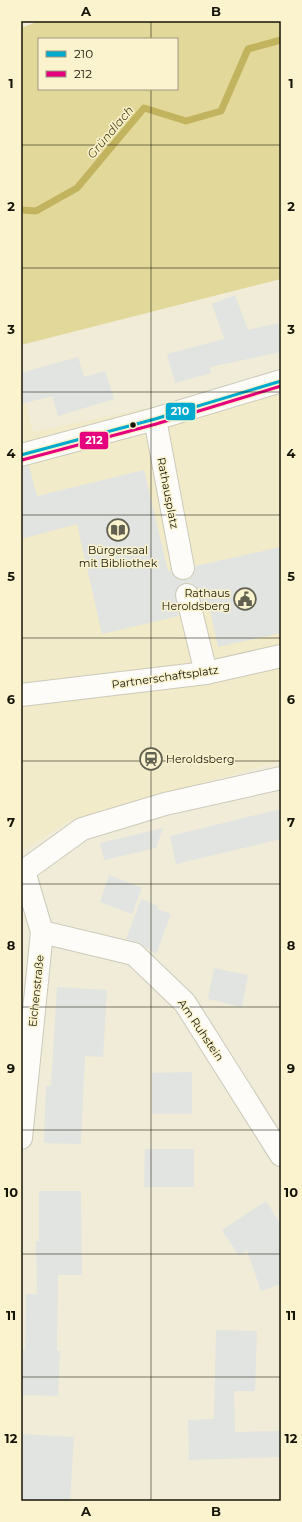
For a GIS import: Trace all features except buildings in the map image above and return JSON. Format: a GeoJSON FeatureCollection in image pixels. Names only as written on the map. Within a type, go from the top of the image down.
{"type":"FeatureCollection","features":[{"type":"Feature","properties":{"kind":"street"},"geometry":{"type":"LineString","coordinates":[[21,455],[280,384]]}},
{"type":"Feature","properties":{"kind":"street","name":"Rathausplatz"},"geometry":{"type":"LineString","coordinates":[[155,419],[183,568]]}},
{"type":"Feature","properties":{"kind":"street"},"geometry":{"type":"LineString","coordinates":[[187,595],[206,673]]}},
{"type":"Feature","properties":{"kind":"street","name":"Partnerschaftsplatz"},"geometry":{"type":"LineString","coordinates":[[21,695],[206,673],[281,656]]}},
{"type":"Feature","properties":{"kind":"street"},"geometry":{"type":"LineString","coordinates":[[22,871],[82,830],[165,804],[281,778]]}},
{"type":"Feature","properties":{"kind":"street","name":"Eichenstraße"},"geometry":{"type":"LineString","coordinates":[[21,1138],[42,932],[22,871]]}},
{"type":"Feature","properties":{"kind":"street","name":"Am Ruhstein"},"geometry":{"type":"LineString","coordinates":[[42,932],[134,954],[185,1003],[281,1155]]}},
{"type":"Feature","properties":{"kind":"shaded area"},"geometry":{"type":"Polygon","coordinates":[[[39,21],[281,21],[281,279],[21,345],[21,28],[39,21]]]}},
{"type":"Feature","properties":{"kind":"shaded area"},"geometry":{"type":"Polygon","coordinates":[[[281,380],[281,761],[71,820],[21,852],[21,387],[33,432],[281,380]]]}},
{"type":"Feature","properties":{"kind":"waterway","name":"Gründlach"},"geometry":{"type":"LineString","coordinates":[[21,210],[36,211],[77,188],[144,108],[186,121],[221,111],[248,49],[281,40]]}},
{"type":"Feature","properties":{"kind":"transit line","name":"210"},"geometry":{"type":"LineString","coordinates":[[21,455],[155,419],[281,381]]}},
{"type":"Feature","properties":{"kind":"transit line","name":"212"},"geometry":{"type":"LineString","coordinates":[[22,460],[156,424],[281,386]]}},
{"type":"Feature","properties":{"kind":"place","name":"Bürgersaal mit Bibliothek"},"geometry":{"type":"Point","coordinates":[118,530]}},
{"type":"Feature","properties":{"kind":"place","name":"Rathaus Heroldsberg"},"geometry":{"type":"Point","coordinates":[245,599]}},
{"type":"Feature","properties":{"kind":"place","name":"Heroldsberg"},"geometry":{"type":"Point","coordinates":[151,759]}}]}
